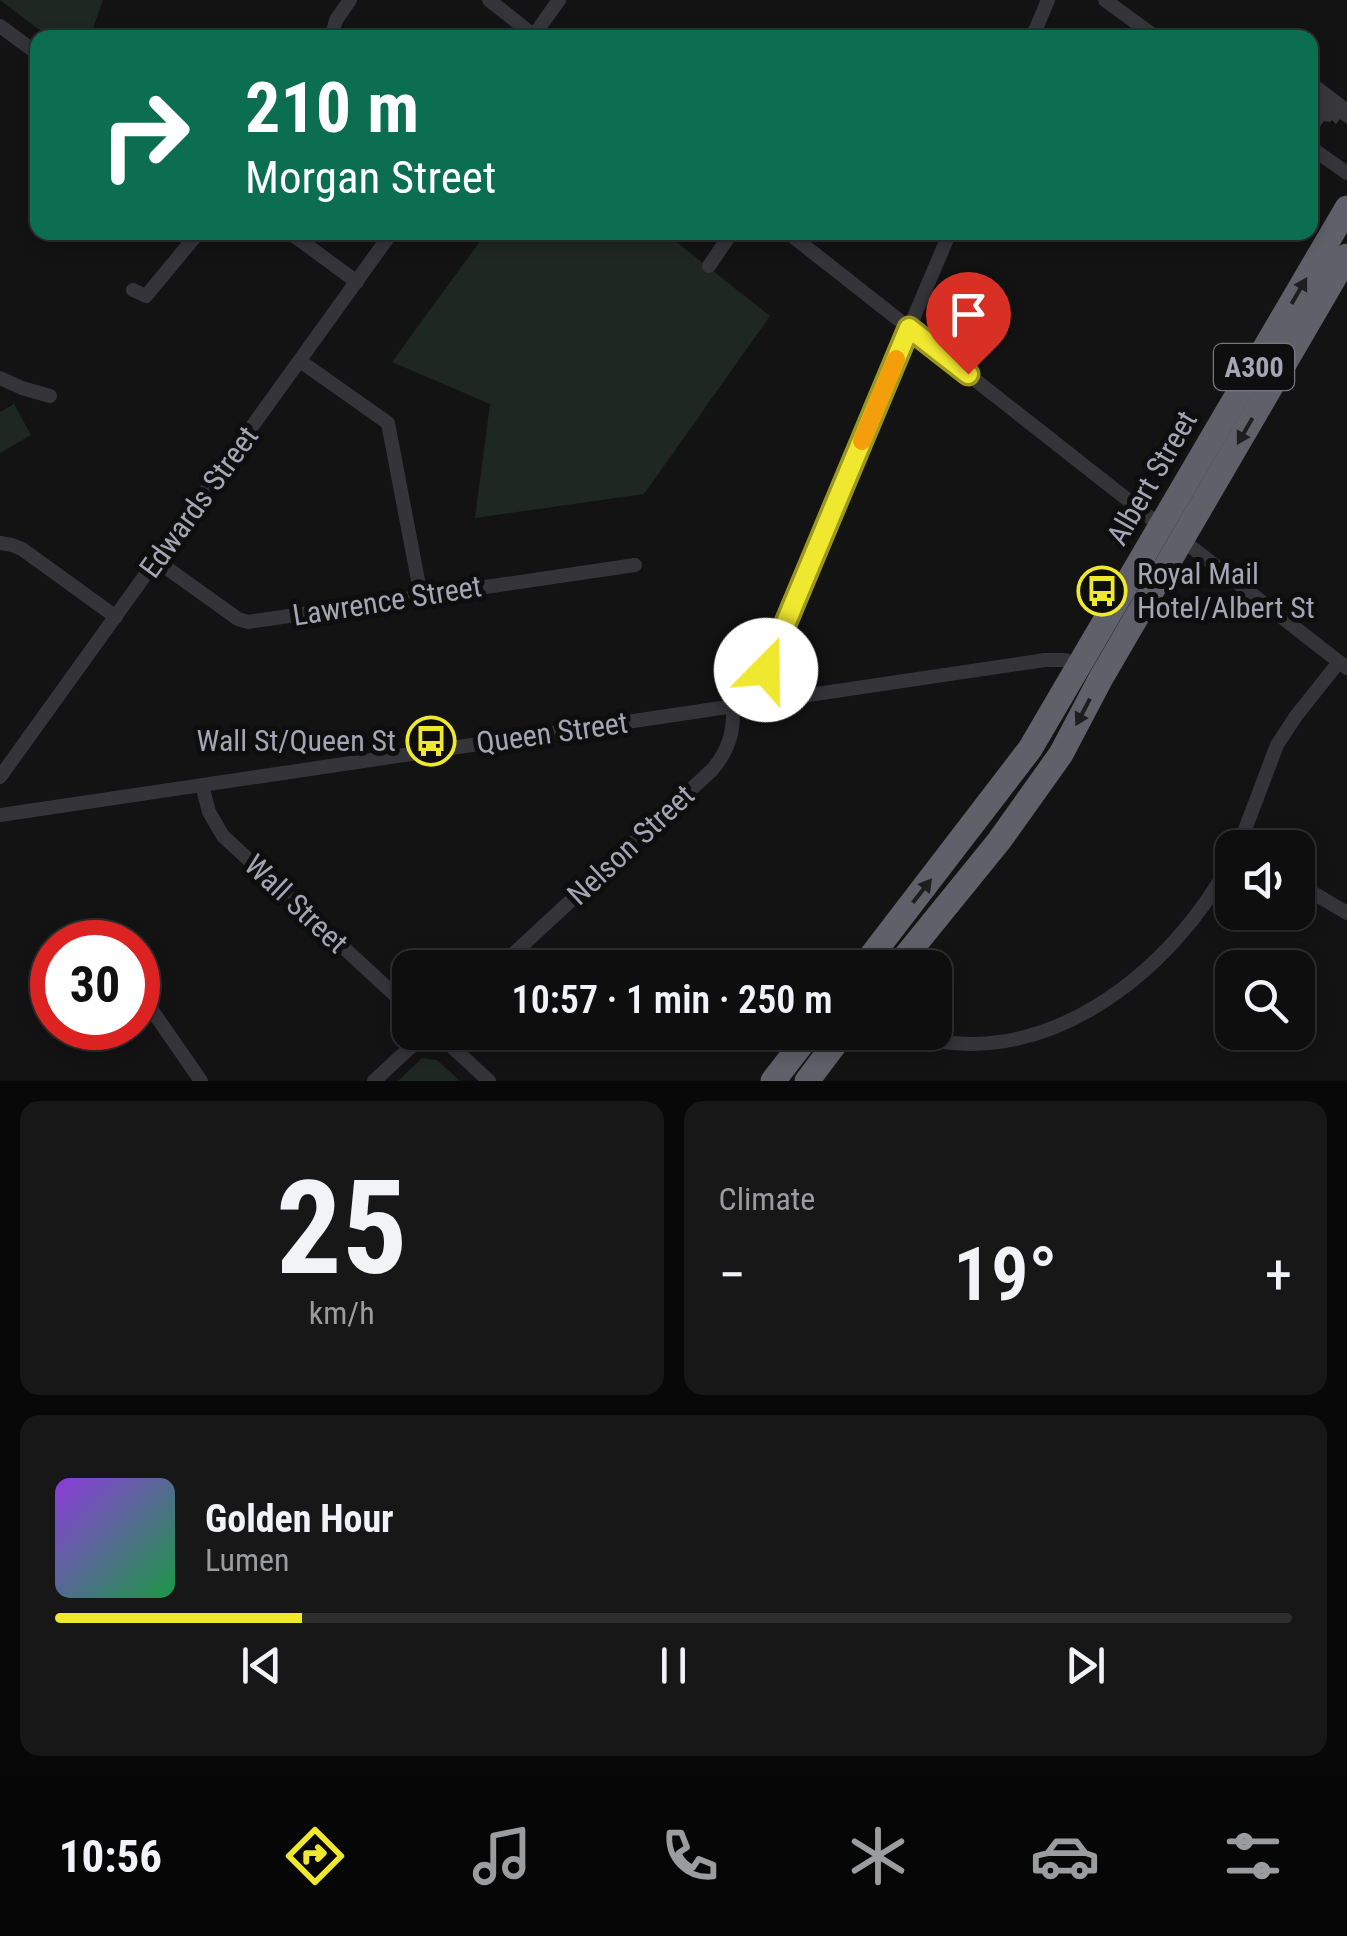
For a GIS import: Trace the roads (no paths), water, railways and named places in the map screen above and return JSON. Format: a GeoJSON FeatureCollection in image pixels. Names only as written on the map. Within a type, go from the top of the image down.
{"type":"FeatureCollection","features":[{"type":"Feature","properties":{"kind":"highway","name":"Albert Street"},"geometry":{"type":"LineString","coordinates":[[876,950],[1090,672],[1172,532],[1347,208]]}},
{"type":"Feature","properties":{"kind":"highway","name":"Albert Street"},"geometry":{"type":"LineString","coordinates":[[1172,532],[1347,256]]}},
{"type":"Feature","properties":{"kind":"highway","name":"Albert Street"},"geometry":{"type":"LineString","coordinates":[[911,950],[999,841],[1061,754],[1090,672]]}},
{"type":"Feature","properties":{"kind":"highway"},"geometry":{"type":"LineString","coordinates":[[773,1081],[797,1050]]}},
{"type":"Feature","properties":{"kind":"highway"},"geometry":{"type":"LineString","coordinates":[[807,1081],[830,1050]]}},
{"type":"Feature","properties":{"kind":"street"},"geometry":{"type":"LineString","coordinates":[[333,30],[350,0]]}},
{"type":"Feature","properties":{"kind":"street"},"geometry":{"type":"LineString","coordinates":[[489,0],[525,30]]}},
{"type":"Feature","properties":{"kind":"street"},"geometry":{"type":"LineString","coordinates":[[539,30],[560,0]]}},
{"type":"Feature","properties":{"kind":"street"},"geometry":{"type":"LineString","coordinates":[[1035,30],[1048,0]]}},
{"type":"Feature","properties":{"kind":"street"},"geometry":{"type":"LineString","coordinates":[[1104,0],[1146,30]]}},
{"type":"Feature","properties":{"kind":"street"},"geometry":{"type":"LineString","coordinates":[[0,26],[30,48]]}},
{"type":"Feature","properties":{"kind":"street"},"geometry":{"type":"LineString","coordinates":[[1318,153],[1347,173]]}},
{"type":"Feature","properties":{"kind":"street"},"geometry":{"type":"LineString","coordinates":[[133,290],[146,296],[192,240]]}},
{"type":"Feature","properties":{"kind":"street"},"geometry":{"type":"LineString","coordinates":[[300,240],[357,282]]}},
{"type":"Feature","properties":{"kind":"street","name":"Edwards Street"},"geometry":{"type":"LineString","coordinates":[[2,776],[386,240]]}},
{"type":"Feature","properties":{"kind":"street"},"geometry":{"type":"LineString","coordinates":[[708,266],[726,240]]}},
{"type":"Feature","properties":{"kind":"street"},"geometry":{"type":"LineString","coordinates":[[797,240],[1343,665],[1296,716],[1278,745],[1245,830]]}},
{"type":"Feature","properties":{"kind":"street"},"geometry":{"type":"LineString","coordinates":[[766,701],[768,661],[947,240]]}},
{"type":"Feature","properties":{"kind":"street"},"geometry":{"type":"LineString","coordinates":[[300,361],[388,423],[421,596]]}},
{"type":"Feature","properties":{"kind":"street"},"geometry":{"type":"LineString","coordinates":[[0,378],[50,396]]}},
{"type":"Feature","properties":{"kind":"street"},"geometry":{"type":"LineString","coordinates":[[0,543],[18,548],[116,618]]}},
{"type":"Feature","properties":{"kind":"street","name":"Lawrence Street"},"geometry":{"type":"LineString","coordinates":[[156,561],[246,622],[635,565]]}},
{"type":"Feature","properties":{"kind":"street","name":"Queen Street"},"geometry":{"type":"LineString","coordinates":[[0,815],[1051,659],[1064,660],[1090,672]]}},
{"type":"Feature","properties":{"kind":"street","name":"Nelson Street"},"geometry":{"type":"LineString","coordinates":[[517,950],[712,770],[730,742],[732,706]]}},
{"type":"Feature","properties":{"kind":"street","name":"Wall Street"},"geometry":{"type":"LineString","coordinates":[[202,785],[209,812],[223,836],[392,992]]}},
{"type":"Feature","properties":{"kind":"street"},"geometry":{"type":"LineString","coordinates":[[0,807],[0,815]]}},
{"type":"Feature","properties":{"kind":"street"},"geometry":{"type":"LineString","coordinates":[[1088,1028],[1139,987],[1165,960],[1215,890]]}},
{"type":"Feature","properties":{"kind":"street"},"geometry":{"type":"LineString","coordinates":[[1315,894],[1347,913]]}},
{"type":"Feature","properties":{"kind":"street"},"geometry":{"type":"LineString","coordinates":[[160,1022],[201,1081]]}},
{"type":"Feature","properties":{"kind":"street"},"geometry":{"type":"LineString","coordinates":[[374,1081],[408,1050]]}},
{"type":"Feature","properties":{"kind":"street"},"geometry":{"type":"LineString","coordinates":[[455,1050],[489,1081]]}},
{"type":"Feature","properties":{"kind":"street"},"geometry":{"type":"LineString","coordinates":[[934,1050],[964,1060]]}},
{"type":"Feature","properties":{"kind":"place","name":"Royal Mail Hotel/Albert St"},"geometry":{"type":"Point","coordinates":[1102,591]}},
{"type":"Feature","properties":{"kind":"place","name":"Wall St/Queen St"},"geometry":{"type":"Point","coordinates":[431,741]}}]}
